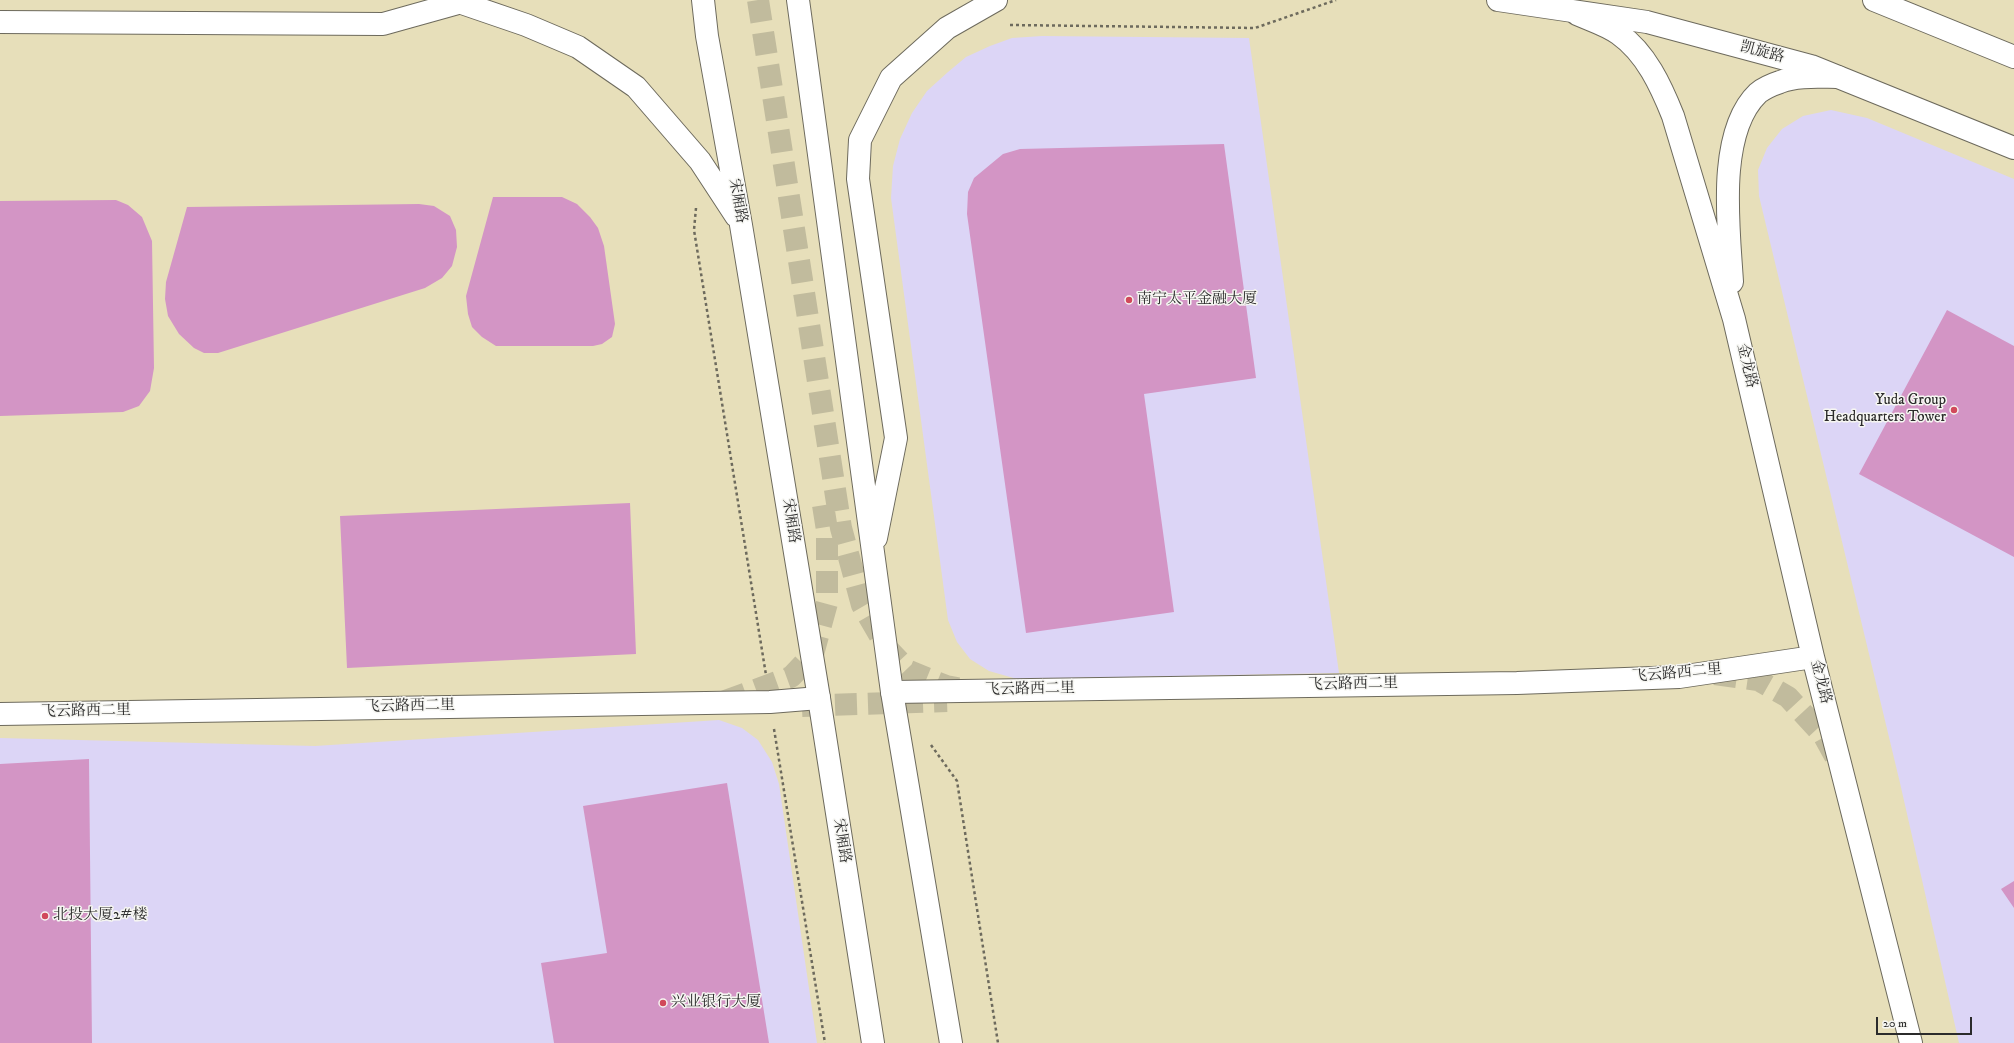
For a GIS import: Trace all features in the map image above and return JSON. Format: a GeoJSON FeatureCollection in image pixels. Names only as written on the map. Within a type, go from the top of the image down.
{"type":"FeatureCollection","features":[{"type":"Feature","properties":{"kind":"street","name":"宋厢路"},"geometry":{"type":"LineString","coordinates":[[703,0],[707,36],[741,225],[819,698],[873,1043]]}},
{"type":"Feature","properties":{"kind":"street"},"geometry":{"type":"LineString","coordinates":[[798,0],[892,692],[951,1043]]}},
{"type":"Feature","properties":{"kind":"street"},"geometry":{"type":"LineString","coordinates":[[873,555],[896,438],[858,179],[860,140],[891,78],[947,28],[996,0]]}},
{"type":"Feature","properties":{"kind":"street","name":"凯旋路"},"geometry":{"type":"LineString","coordinates":[[1498,0],[1647,22],[1811,66],[2014,148]]}},
{"type":"Feature","properties":{"kind":"street"},"geometry":{"type":"LineString","coordinates":[[1874,0],[2014,57]]}},
{"type":"Feature","properties":{"kind":"street"},"geometry":{"type":"LineString","coordinates":[[0,22],[382,24],[461,1],[526,25],[578,47],[636,87],[700,161],[741,225]]}},
{"type":"Feature","properties":{"kind":"street","name":"金龙路"},"geometry":{"type":"LineString","coordinates":[[1568,10],[1619,34],[1642,56],[1662,89],[1673,116],[1734,319],[1813,657],[1911,1043]]}},
{"type":"Feature","properties":{"kind":"street","name":"金龙路"},"geometry":{"type":"LineString","coordinates":[[1734,319],[1726,190],[1732,146],[1743,115],[1759,93],[1781,81],[1838,76]]}},
{"type":"Feature","properties":{"kind":"street","name":"飞云路西二里"},"geometry":{"type":"LineString","coordinates":[[892,692],[1517,683],[1679,677],[1813,657]]}},
{"type":"Feature","properties":{"kind":"street","name":"飞云路西二里"},"geometry":{"type":"LineString","coordinates":[[0,714],[770,702],[819,698]]}},
{"type":"Feature","properties":{"kind":"path"},"geometry":{"type":"LineString","coordinates":[[1009,25],[1255,28],[1336,0]]}},
{"type":"Feature","properties":{"kind":"path"},"geometry":{"type":"LineString","coordinates":[[696,207],[694,230],[825,1043]]}},
{"type":"Feature","properties":{"kind":"path"},"geometry":{"type":"LineString","coordinates":[[929,743],[957,781],[998,1043]]}},
{"type":"Feature","properties":{"kind":"shaded area","name":"南宁太平金融大厦"},"geometry":{"type":"Polygon","coordinates":[[[1042,36],[1249,38],[1339,673],[1017,679],[989,671],[970,659],[957,642],[948,620],[891,198],[893,166],[900,139],[912,113],[927,91],[948,72],[966,57],[990,46],[1012,38],[1042,36]]]}},
{"type":"Feature","properties":{"kind":"shaded area","name":"Yuda Group Headquarters Tower"},"geometry":{"type":"Polygon","coordinates":[[[1831,110],[1867,118],[2014,179],[2014,1043],[1959,1043],[1900,783],[1759,196],[1758,170],[1767,148],[1782,129],[1803,116],[1831,110]]]}},
{"type":"Feature","properties":{"kind":"shaded area"},"geometry":{"type":"Polygon","coordinates":[[[719,720],[742,728],[758,740],[772,762],[779,784],[817,1043],[0,1043],[0,738],[315,746],[719,720]]]}},
{"type":"Feature","properties":{"kind":"building"},"geometry":{"type":"Polygon","coordinates":[[[1224,144],[1256,378],[1144,394],[1174,612],[1026,633],[967,214],[968,192],[974,178],[1003,154],[1020,149],[1224,144]]]}},
{"type":"Feature","properties":{"kind":"building"},"geometry":{"type":"Polygon","coordinates":[[[493,197],[562,197],[577,204],[590,217],[598,228],[604,246],[615,324],[612,337],[602,344],[593,346],[496,346],[482,337],[472,327],[468,314],[466,296],[493,197]]]}},
{"type":"Feature","properties":{"kind":"building"},"geometry":{"type":"Polygon","coordinates":[[[116,200],[128,205],[142,217],[152,241],[154,368],[150,391],[139,406],[123,412],[0,416],[0,201],[116,200]]]}},
{"type":"Feature","properties":{"kind":"building"},"geometry":{"type":"Polygon","coordinates":[[[419,204],[434,206],[450,216],[456,230],[457,247],[452,266],[442,278],[425,288],[218,353],[204,353],[194,348],[179,334],[168,316],[165,299],[166,282],[187,207],[419,204]]]}},
{"type":"Feature","properties":{"kind":"building","name":"Yuda Group Headquarters Tower"},"geometry":{"type":"Polygon","coordinates":[[[1947,310],[2014,346],[2014,557],[1859,474],[1947,310]]]}},
{"type":"Feature","properties":{"kind":"building"},"geometry":{"type":"Polygon","coordinates":[[[630,503],[636,654],[347,668],[340,516],[630,503]]]}},
{"type":"Feature","properties":{"kind":"building","name":"北投大厦2#楼"},"geometry":{"type":"Polygon","coordinates":[[[89,759],[92,1043],[0,1043],[0,764],[89,759]]]}},
{"type":"Feature","properties":{"kind":"building"},"geometry":{"type":"Polygon","coordinates":[[[727,783],[769,1043],[554,1043],[541,963],[607,953],[583,806],[727,783]]]}},
{"type":"Feature","properties":{"kind":"building"},"geometry":{"type":"Polygon","coordinates":[[[2014,881],[2014,908],[2001,889],[2014,881]]]}},
{"type":"Feature","properties":{"kind":"tunnel"},"geometry":{"type":"LineString","coordinates":[[758,0],[841,528],[862,605],[887,648],[909,671],[946,686],[962,689]]}},
{"type":"Feature","properties":{"kind":"tunnel"},"geometry":{"type":"LineString","coordinates":[[725,701],[791,677],[813,654],[827,603],[827,530],[823,505]]}},
{"type":"Feature","properties":{"kind":"tunnel"},"geometry":{"type":"LineString","coordinates":[[1715,674],[1758,680],[1788,697],[1824,736],[1836,758]]}},
{"type":"Feature","properties":{"kind":"tunnel"},"geometry":{"type":"LineString","coordinates":[[802,706],[947,701]]}},
{"type":"Feature","properties":{"kind":"place","name":"南宁太平金融大厦"},"geometry":{"type":"Point","coordinates":[1129,300]}},
{"type":"Feature","properties":{"kind":"place","name":"Yuda Group Headquarters Tower"},"geometry":{"type":"Point","coordinates":[1954,410]}},
{"type":"Feature","properties":{"kind":"place","name":"北投大厦2#楼"},"geometry":{"type":"Point","coordinates":[45,916]}},
{"type":"Feature","properties":{"kind":"place","name":"兴业银行大厦"},"geometry":{"type":"Point","coordinates":[663,1003]}}]}
